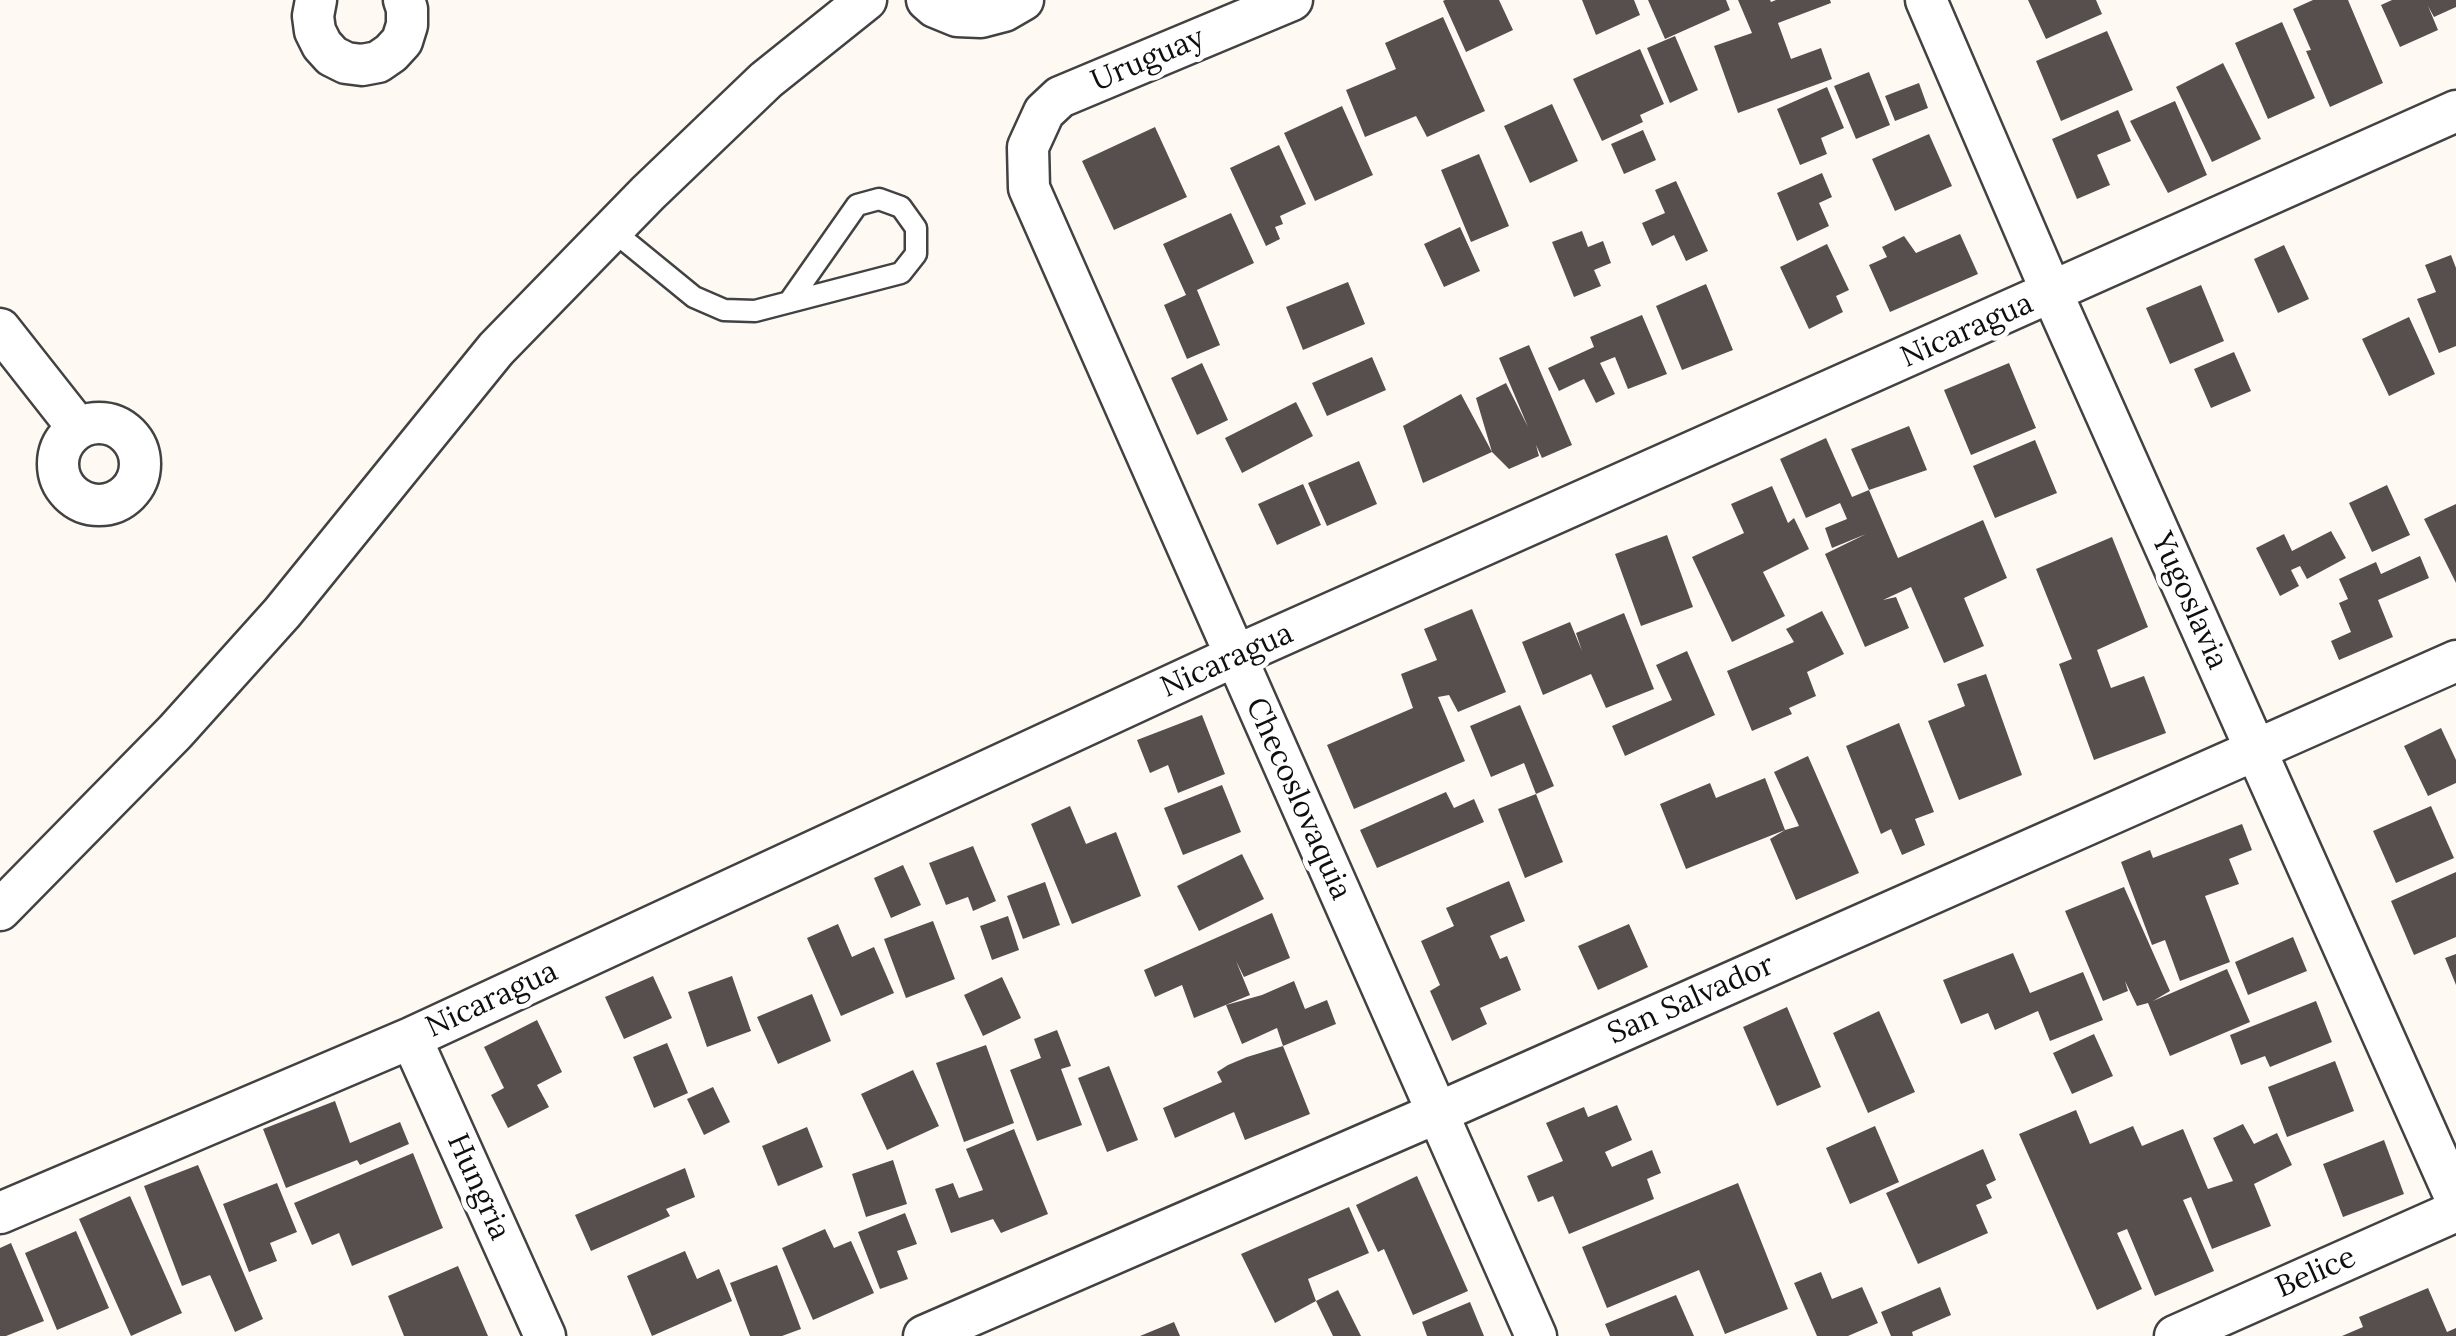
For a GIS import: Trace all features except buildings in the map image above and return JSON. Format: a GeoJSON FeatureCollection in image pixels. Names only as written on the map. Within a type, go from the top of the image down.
{"type":"FeatureCollection","features":[{"type":"Feature","properties":{"kind":"street"},"geometry":{"type":"LineString","coordinates":[[316,0],[313,16],[322,45],[332,56],[362,65],[378,62],[402,41],[407,26],[404,0]]}},
{"type":"Feature","properties":{"kind":"street"},"geometry":{"type":"LineString","coordinates":[[0,910],[175,732],[270,626],[496,349],[766,80],[866,0]]}},
{"type":"Feature","properties":{"kind":"street"},"geometry":{"type":"LineString","coordinates":[[926,0],[957,16],[981,17],[1004,12],[1023,0]]}},
{"type":"Feature","properties":{"kind":"street","name":"Uruguay"},"geometry":{"type":"LineString","coordinates":[[1028,148],[1044,112],[1060,97],[1292,0]]}},
{"type":"Feature","properties":{"kind":"street","name":"Yugoslavia"},"geometry":{"type":"LineString","coordinates":[[1926,0],[2052,293],[2456,1199]]}},
{"type":"Feature","properties":{"kind":"street","name":"Nicaragua"},"geometry":{"type":"LineString","coordinates":[[0,1213],[411,1038],[1235,656],[2456,110]]}},
{"type":"Feature","properties":{"kind":"street","name":"Checoslovaquia"},"geometry":{"type":"LineString","coordinates":[[1028,148],[1029,188],[1536,1336]]}},
{"type":"Feature","properties":{"kind":"street"},"geometry":{"type":"LineString","coordinates":[[0,329],[78,428]]}},
{"type":"Feature","properties":{"kind":"street","name":"San Salvador"},"geometry":{"type":"LineString","coordinates":[[924,1336],[2456,661]]}},
{"type":"Feature","properties":{"kind":"street","name":"Hungria"},"geometry":{"type":"LineString","coordinates":[[411,1038],[545,1336]]}},
{"type":"Feature","properties":{"kind":"street","name":"Belice"},"geometry":{"type":"LineString","coordinates":[[2175,1336],[2456,1211]]}},
{"type":"Feature","properties":{"kind":"lane"},"geometry":{"type":"LineString","coordinates":[[612,230],[694,297],[724,310],[756,311],[902,273],[916,254],[916,228],[901,207],[879,199],[857,205],[789,302]]}}]}
